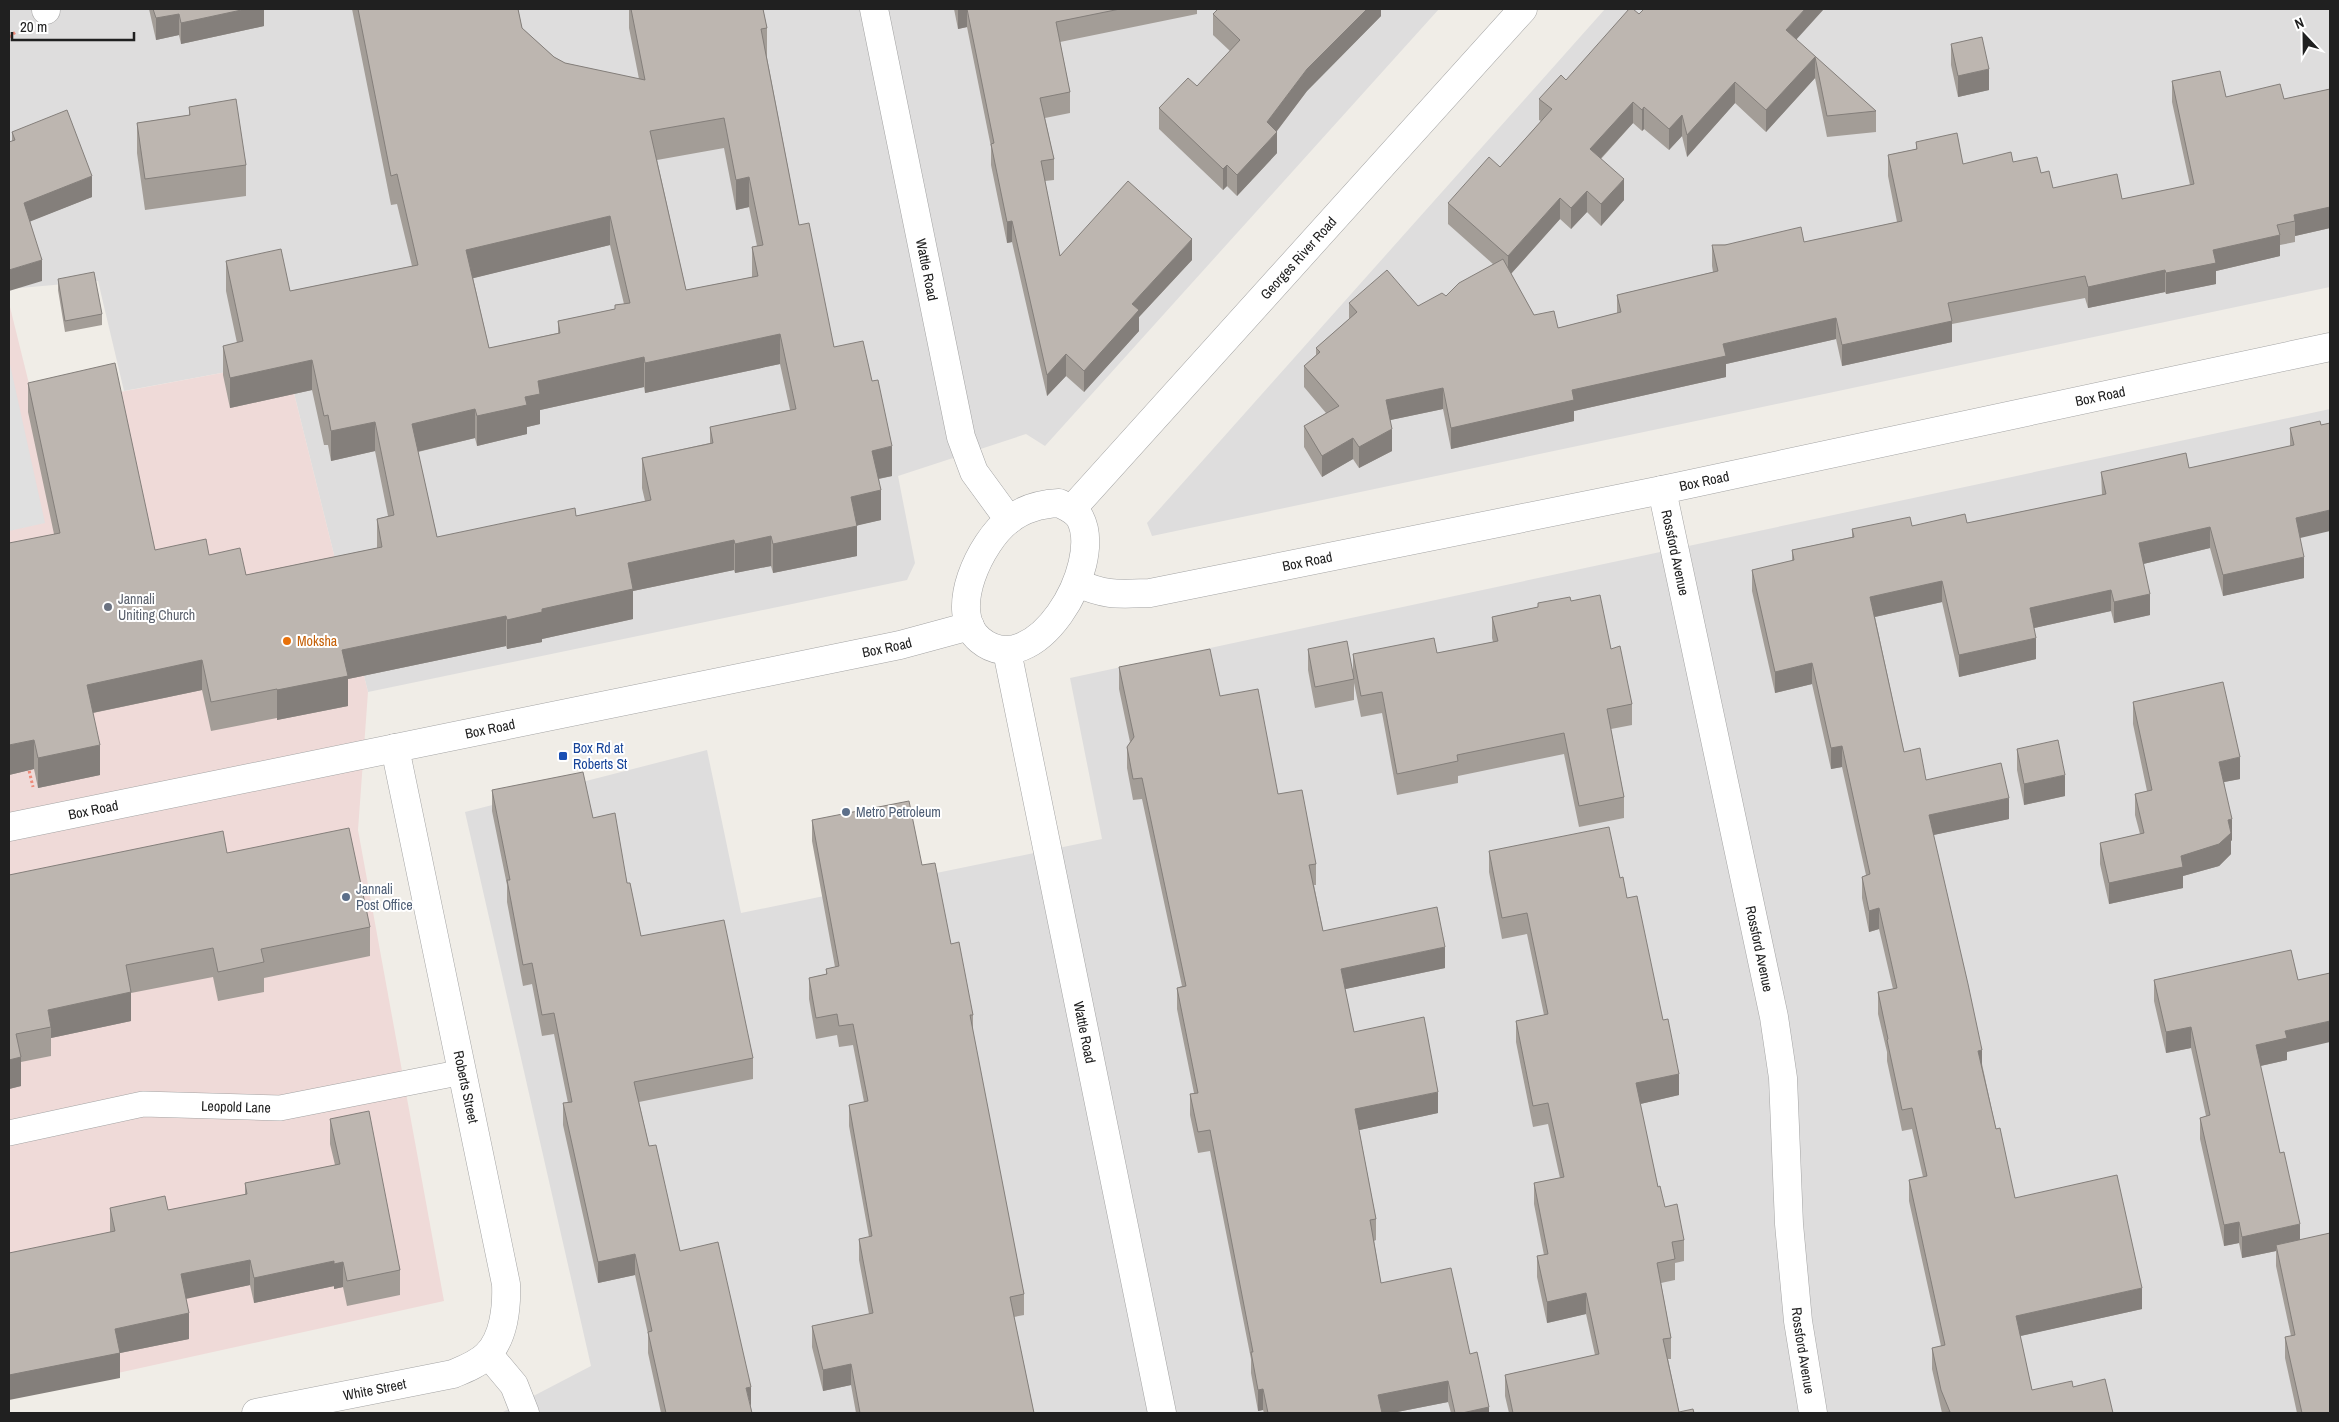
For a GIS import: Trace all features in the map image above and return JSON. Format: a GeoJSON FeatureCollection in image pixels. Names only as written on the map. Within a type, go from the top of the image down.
{"type":"FeatureCollection","features":[{"type":"Feature","properties":{"kind":"street","name":"Wattle Road"},"geometry":{"type":"LineString","coordinates":[[874,9],[961,437],[974,472],[1009,520]]}},
{"type":"Feature","properties":{"kind":"street","name":"Georges River Road"},"geometry":{"type":"LineString","coordinates":[[1072,509],[1524,9]]}},
{"type":"Feature","properties":{"kind":"street","name":"Box Road"},"geometry":{"type":"LineString","coordinates":[[1077,583],[1099,593],[1150,593],[1662,490],[2330,347]]}},
{"type":"Feature","properties":{"kind":"street","name":"Rossford Avenue"},"geometry":{"type":"LineString","coordinates":[[1662,490],[1774,1017],[1783,1078],[1790,1224],[1798,1321],[1812,1413]]}},
{"type":"Feature","properties":{"kind":"street"},"geometry":{"type":"LineString","coordinates":[[1059,503],[1072,509],[1080,518],[1084,532],[1085,550],[1077,583],[1068,601],[1039,637],[1022,647],[1007,651],[991,648],[978,639],[970,626],[966,610],[967,590],[973,572],[993,536],[1009,520],[1040,504],[1059,503]]}},
{"type":"Feature","properties":{"kind":"street","name":"Box Road"},"geometry":{"type":"LineString","coordinates":[[9,827],[900,645],[970,626]]}},
{"type":"Feature","properties":{"kind":"street","name":"Wattle Road"},"geometry":{"type":"LineString","coordinates":[[1007,651],[1162,1413]]}},
{"type":"Feature","properties":{"kind":"street","name":"Roberts Street"},"geometry":{"type":"LineString","coordinates":[[395,748],[506,1284],[506,1307],[503,1325],[488,1354]]}},
{"type":"Feature","properties":{"kind":"street"},"geometry":{"type":"LineString","coordinates":[[488,1354],[514,1385],[525,1413]]}},
{"type":"Feature","properties":{"kind":"street","name":"White Street"},"geometry":{"type":"LineString","coordinates":[[256,1413],[447,1376],[473,1366],[488,1354]]}},
{"type":"Feature","properties":{"kind":"lane","name":"Leopold Lane"},"geometry":{"type":"LineString","coordinates":[[9,1133],[143,1104],[280,1108],[463,1072]]}},
{"type":"Feature","properties":{"kind":"path"},"geometry":{"type":"LineString","coordinates":[[27,761],[40,820]]}},
{"type":"Feature","properties":{"kind":"shaded area"},"geometry":{"type":"Polygon","coordinates":[[[9,9],[1439,9],[1045,446],[1026,434],[898,476],[915,563],[907,580],[368,692],[286,361],[124,391],[98,281],[9,289],[9,9]]]}},
{"type":"Feature","properties":{"kind":"shaded area"},"geometry":{"type":"Polygon","coordinates":[[[1605,9],[2330,9],[2330,287],[1152,536],[1147,523],[1605,9]]]}},
{"type":"Feature","properties":{"kind":"shaded area"},"geometry":{"type":"Polygon","coordinates":[[[9,303],[35,408],[286,361],[368,692],[358,830],[444,1301],[9,1397],[9,303]]]}},
{"type":"Feature","properties":{"kind":"shaded area"},"geometry":{"type":"Polygon","coordinates":[[[9,360],[45,523],[9,531],[9,360]]]}},
{"type":"Feature","properties":{"kind":"shaded area"},"geometry":{"type":"Polygon","coordinates":[[[2330,409],[2330,1413],[501,1413],[591,1366],[465,812],[707,750],[741,913],[1102,839],[1070,678],[2330,409]]]}},
{"type":"Feature","properties":{"kind":"building"},"geometry":{"type":"Polygon","coordinates":[[[153,9],[246,9],[181,23],[179,14],[156,18],[153,9]]]}},
{"type":"Feature","properties":{"kind":"building"},"geometry":{"type":"Polygon","coordinates":[[[358,9],[518,9],[522,28],[554,57],[565,63],[645,80],[631,9],[763,9],[767,28],[761,29],[799,225],[809,223],[834,347],[863,341],[872,381],[878,380],[892,446],[872,451],[881,490],[851,497],[857,526],[773,544],[771,536],[735,544],[734,540],[628,563],[633,589],[542,609],[542,612],[507,620],[506,616],[342,650],[348,676],[211,702],[202,660],[87,685],[100,745],[38,758],[34,740],[9,745],[9,543],[60,533],[28,383],[115,363],[155,550],[206,539],[209,555],[240,548],[246,575],[382,547],[377,519],[394,515],[375,422],[331,431],[328,415],[324,416],[312,360],[230,378],[223,346],[243,341],[226,261],[281,249],[290,291],[418,265],[397,174],[391,176],[358,9]],[[724,118],[650,131],[686,290],[758,276],[752,247],[763,245],[749,177],[736,180],[724,118]],[[610,216],[466,250],[489,348],[560,333],[558,321],[615,309],[615,305],[630,303],[610,216]],[[780,334],[645,363],[644,357],[538,381],[540,394],[525,397],[527,405],[477,416],[475,409],[412,424],[437,537],[575,508],[576,516],[651,500],[642,458],[713,443],[710,427],[796,409],[780,334]]]}},
{"type":"Feature","properties":{"kind":"building"},"geometry":{"type":"Polygon","coordinates":[[[967,9],[1120,9],[1056,22],[1070,92],[1040,98],[1054,159],[1041,161],[1060,256],[1128,181],[1192,239],[1132,304],[1139,310],[1084,371],[1066,354],[1047,375],[1012,221],[1007,222],[991,144],[994,143],[967,9]]]}},
{"type":"Feature","properties":{"kind":"building"},"geometry":{"type":"Polygon","coordinates":[[[1218,9],[1367,9],[1307,69],[1267,122],[1277,132],[1237,175],[1227,165],[1223,169],[1159,108],[1188,78],[1197,86],[1240,40],[1213,14],[1218,9]]]}},
{"type":"Feature","properties":{"kind":"building"},"geometry":{"type":"Polygon","coordinates":[[[1629,9],[1633,9],[1639,14],[1644,9],[1805,9],[1786,30],[1876,111],[1827,116],[1815,57],[1766,110],[1735,82],[1687,135],[1682,115],[1669,129],[1644,107],[1642,110],[1633,102],[1590,149],[1624,179],[1601,204],[1587,191],[1571,208],[1560,198],[1508,256],[1448,203],[1489,157],[1500,167],[1552,109],[1539,99],[1561,75],[1566,80],[1629,9]]]}},
{"type":"Feature","properties":{"kind":"building"},"geometry":{"type":"Polygon","coordinates":[[[1982,37],[1989,69],[1958,76],[1951,44],[1982,37]]]}},
{"type":"Feature","properties":{"kind":"building"},"geometry":{"type":"Polygon","coordinates":[[[2220,71],[2226,97],[2280,84],[2284,99],[2330,89],[2330,207],[2294,215],[2295,221],[2277,225],[2280,235],[2213,250],[2216,263],[2166,273],[2165,270],[2088,287],[2085,276],[1948,303],[1952,321],[1842,345],[1836,318],[1723,344],[1726,356],[1572,390],[1574,400],[1451,428],[1443,388],[1386,400],[1392,429],[1359,447],[1353,438],[1322,456],[1304,426],[1339,406],[1304,366],[1320,352],[1316,348],[1357,312],[1349,303],[1387,270],[1418,306],[1442,293],[1446,296],[1459,283],[1503,259],[1534,315],[1554,311],[1558,328],[1621,312],[1617,295],[1718,271],[1712,245],[1725,245],[1801,227],[1804,242],[1902,221],[1888,155],[1917,149],[1916,142],[1957,133],[1963,164],[2011,152],[2013,162],[2037,157],[2041,173],[2049,171],[2053,188],[2117,174],[2122,199],[2194,184],[2172,81],[2220,71]]]}},
{"type":"Feature","properties":{"kind":"building"},"geometry":{"type":"Polygon","coordinates":[[[236,99],[246,165],[145,179],[137,123],[190,115],[189,107],[236,99]]]}},
{"type":"Feature","properties":{"kind":"building"},"geometry":{"type":"Polygon","coordinates":[[[67,110],[92,176],[24,203],[42,260],[9,270],[9,142],[15,140],[12,132],[67,110]]]}},
{"type":"Feature","properties":{"kind":"building"},"geometry":{"type":"Polygon","coordinates":[[[94,272],[102,314],[65,321],[58,279],[94,272]]]}},
{"type":"Feature","properties":{"kind":"building"},"geometry":{"type":"Polygon","coordinates":[[[2320,421],[2321,425],[2330,423],[2330,510],[2296,518],[2304,557],[2223,575],[2210,527],[2139,543],[2150,594],[2114,602],[2111,590],[2030,608],[2036,638],[1959,655],[1942,581],[1870,597],[1904,752],[1920,748],[1926,780],[2001,763],[2009,798],[1929,815],[1982,1050],[1978,1051],[1996,1129],[2000,1128],[2015,1198],[2117,1175],[2142,1288],[2016,1316],[2032,1390],[2072,1381],[2073,1387],[2105,1379],[2113,1413],[1940,1413],[1950,1412],[1941,1390],[1932,1348],[1945,1345],[1909,1180],[1927,1176],[1912,1108],[1902,1110],[1878,992],[1897,988],[1879,908],[1869,911],[1862,877],[1870,874],[1842,746],[1831,748],[1812,663],[1775,672],[1752,570],[1794,560],[1792,550],[1854,537],[1852,529],[1910,517],[1912,526],[1965,514],[1967,523],[2106,494],[2101,472],[2186,453],[2189,468],[2294,445],[2290,428],[2320,421]]]}},
{"type":"Feature","properties":{"kind":"building"},"geometry":{"type":"Polygon","coordinates":[[[1600,595],[1611,649],[1620,646],[1632,704],[1607,709],[1624,797],[1579,806],[1564,733],[1457,755],[1458,761],[1397,774],[1382,692],[1361,696],[1353,654],[1434,638],[1437,653],[1498,641],[1492,617],[1538,607],[1538,603],[1570,597],[1571,601],[1600,595]]]}},
{"type":"Feature","properties":{"kind":"building"},"geometry":{"type":"Polygon","coordinates":[[[1347,641],[1354,679],[1315,687],[1308,649],[1347,641]]]}},
{"type":"Feature","properties":{"kind":"building"},"geometry":{"type":"Polygon","coordinates":[[[1210,649],[1220,696],[1258,689],[1278,794],[1302,790],[1316,864],[1309,865],[1323,931],[1437,907],[1445,947],[1341,969],[1354,1032],[1424,1017],[1438,1092],[1355,1109],[1376,1219],[1370,1220],[1381,1283],[1451,1268],[1470,1354],[1477,1352],[1489,1407],[1455,1413],[1448,1381],[1378,1395],[1382,1413],[1268,1413],[1263,1389],[1258,1390],[1251,1352],[1253,1352],[1210,1130],[1198,1132],[1190,1094],[1198,1093],[1177,988],[1186,986],[1142,778],[1133,779],[1127,747],[1134,737],[1119,667],[1210,649]]]}},
{"type":"Feature","properties":{"kind":"building"},"geometry":{"type":"Polygon","coordinates":[[[2223,682],[2240,757],[2219,762],[2232,819],[2228,820],[2231,833],[2219,844],[2181,856],[2183,867],[2109,883],[2100,843],[2144,833],[2135,794],[2152,790],[2133,702],[2223,682]]]}},
{"type":"Feature","properties":{"kind":"building"},"geometry":{"type":"Polygon","coordinates":[[[2058,740],[2065,775],[2024,784],[2017,749],[2058,740]]]}},
{"type":"Feature","properties":{"kind":"building"},"geometry":{"type":"Polygon","coordinates":[[[583,772],[593,818],[615,813],[627,883],[630,883],[641,936],[724,920],[753,1058],[634,1082],[649,1146],[656,1145],[680,1251],[718,1242],[751,1387],[746,1388],[752,1413],[666,1413],[648,1332],[652,1331],[635,1254],[598,1262],[563,1103],[572,1102],[554,1013],[542,1015],[532,963],[523,965],[507,880],[510,880],[492,790],[583,772]]]}},
{"type":"Feature","properties":{"kind":"building"},"geometry":{"type":"Polygon","coordinates":[[[909,801],[922,865],[935,863],[951,944],[959,942],[973,1015],[970,1015],[1024,1294],[1010,1297],[1034,1413],[860,1413],[851,1364],[823,1370],[812,1326],[873,1313],[859,1239],[872,1236],[849,1105],[868,1101],[853,1024],[839,1026],[837,1014],[816,1018],[809,978],[827,974],[826,969],[839,966],[812,820],[909,801]]]}},
{"type":"Feature","properties":{"kind":"building"},"geometry":{"type":"Polygon","coordinates":[[[1609,827],[1620,878],[1623,877],[1627,898],[1637,896],[1663,1020],[1668,1019],[1679,1074],[1636,1083],[1658,1187],[1660,1186],[1665,1207],[1677,1204],[1684,1240],[1672,1242],[1675,1259],[1657,1263],[1671,1338],[1663,1339],[1679,1412],[1693,1409],[1694,1413],[1513,1413],[1505,1375],[1599,1354],[1586,1293],[1547,1302],[1537,1256],[1548,1254],[1534,1183],[1564,1177],[1548,1103],[1533,1106],[1516,1021],[1548,1014],[1527,913],[1502,918],[1489,851],[1609,827]]]}},
{"type":"Feature","properties":{"kind":"building"},"geometry":{"type":"Polygon","coordinates":[[[349,828],[370,927],[261,949],[264,962],[218,972],[213,948],[126,965],[131,992],[48,1010],[51,1027],[16,1034],[21,1057],[9,1060],[9,875],[223,831],[227,853],[349,828]]]}},
{"type":"Feature","properties":{"kind":"building"},"geometry":{"type":"Polygon","coordinates":[[[2291,950],[2298,980],[2330,973],[2330,1021],[2285,1031],[2287,1038],[2256,1045],[2280,1153],[2284,1152],[2300,1224],[2242,1237],[2239,1222],[2224,1225],[2200,1118],[2210,1115],[2191,1027],[2166,1032],[2154,980],[2291,950]]]}},
{"type":"Feature","properties":{"kind":"building"},"geometry":{"type":"Polygon","coordinates":[[[369,1111],[400,1270],[347,1281],[343,1262],[334,1264],[334,1261],[254,1278],[250,1260],[181,1274],[189,1313],[115,1329],[120,1353],[9,1375],[9,1253],[115,1231],[110,1208],[165,1196],[168,1210],[247,1194],[245,1183],[340,1164],[330,1119],[369,1111]]]}},
{"type":"Feature","properties":{"kind":"building"},"geometry":{"type":"Polygon","coordinates":[[[2330,1233],[2330,1413],[2302,1413],[2285,1337],[2295,1335],[2276,1245],[2330,1233]]]}},
{"type":"Feature","properties":{"kind":"place","name":"Jannali Uniting Church"},"geometry":{"type":"Point","coordinates":[108,607]}},
{"type":"Feature","properties":{"kind":"place","name":"Moksha"},"geometry":{"type":"Point","coordinates":[287,641]}},
{"type":"Feature","properties":{"kind":"place","name":"Box Rd at Roberts St"},"geometry":{"type":"Point","coordinates":[563,756]}},
{"type":"Feature","properties":{"kind":"place","name":"Metro Petroleum"},"geometry":{"type":"Point","coordinates":[846,812]}},
{"type":"Feature","properties":{"kind":"place","name":"Jannali Post Office"},"geometry":{"type":"Point","coordinates":[346,897]}}]}
